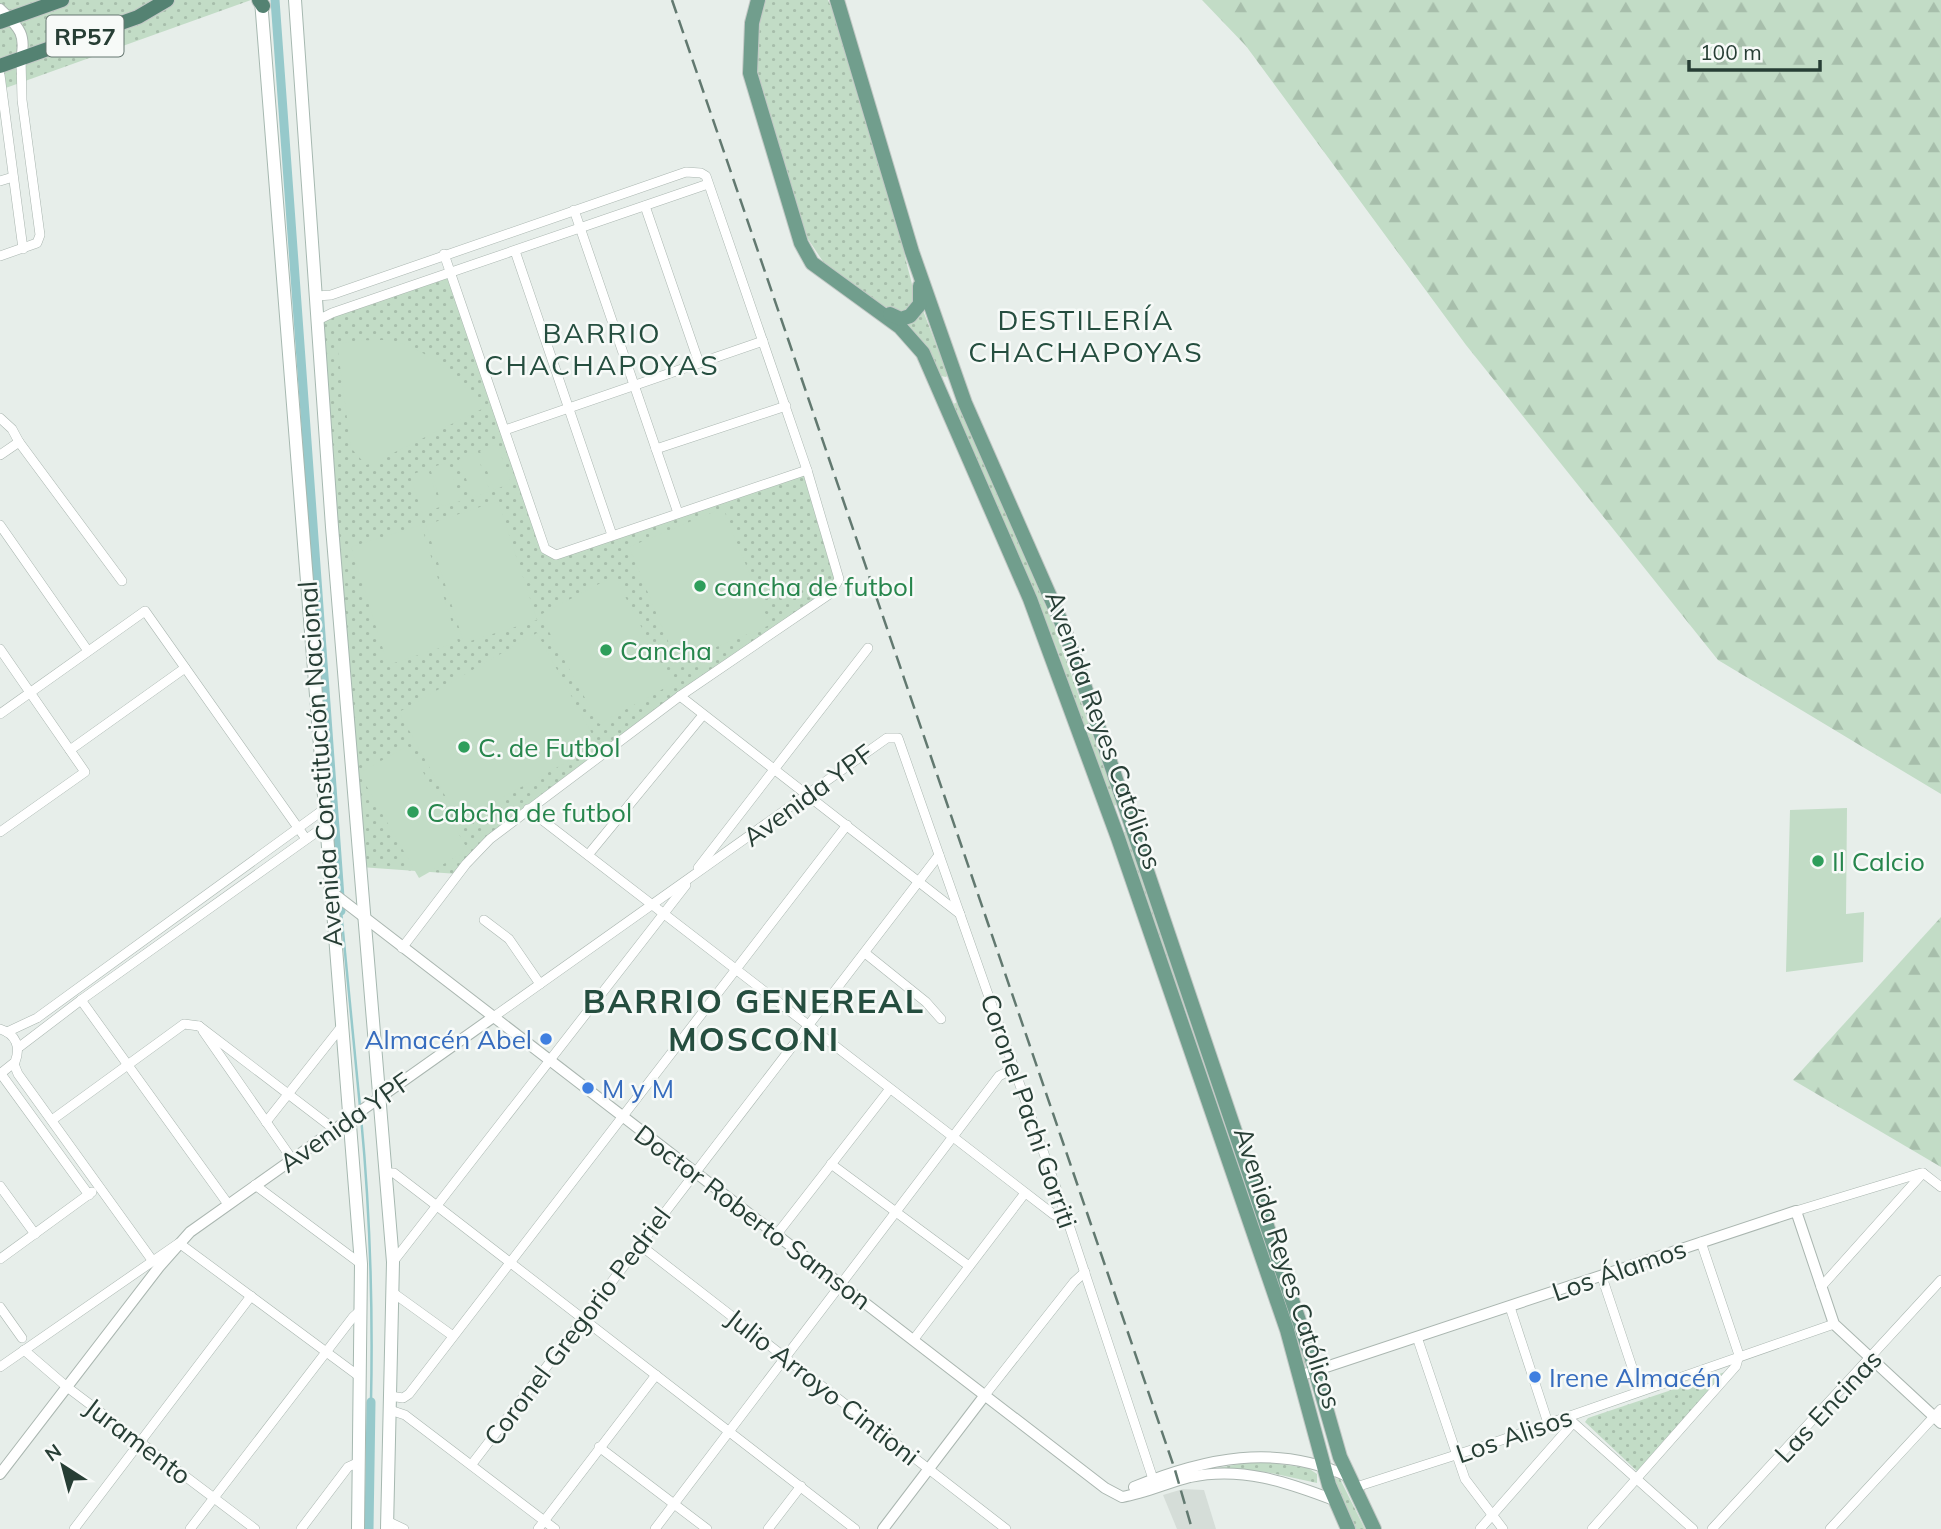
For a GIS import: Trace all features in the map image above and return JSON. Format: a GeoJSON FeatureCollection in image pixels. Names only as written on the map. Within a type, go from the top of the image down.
{"type":"FeatureCollection","features":[{"type":"Feature","properties":{"kind":"highway","name":"RP57"},"geometry":{"type":"LineString","coordinates":[[4,16],[61,0]]}},
{"type":"Feature","properties":{"kind":"highway","name":"RP57"},"geometry":{"type":"LineString","coordinates":[[0,66],[138,18],[167,0]]}},
{"type":"Feature","properties":{"kind":"main road","name":"Avenida Constitución Nacional"},"geometry":{"type":"LineString","coordinates":[[295,0],[363,918],[393,1262],[387,1525]]}},
{"type":"Feature","properties":{"kind":"main road","name":"Avenida Reyes Católicos"},"geometry":{"type":"LineString","coordinates":[[758,0],[752,23],[750,73],[801,243],[812,262],[900,327],[923,354],[1030,599],[1122,851],[1287,1330],[1323,1465],[1334,1500],[1348,1529]]}},
{"type":"Feature","properties":{"kind":"main road","name":"Avenida Constitución Nacional"},"geometry":{"type":"LineString","coordinates":[[261,2],[323,810],[353,1117],[362,1310],[358,1529]]}},
{"type":"Feature","properties":{"kind":"main road","name":"Avenida Reyes Católicos"},"geometry":{"type":"LineString","coordinates":[[837,4],[912,252],[965,403],[1074,656],[1316,1372],[1350,1482],[1374,1529]]}},
{"type":"Feature","properties":{"kind":"main road"},"geometry":{"type":"LineString","coordinates":[[844,286],[896,318],[910,316],[920,304],[922,293],[912,252]]}},
{"type":"Feature","properties":{"kind":"street"},"geometry":{"type":"LineString","coordinates":[[0,256],[37,243],[40,234],[22,100],[21,59],[24,38],[4,16]]}},
{"type":"Feature","properties":{"kind":"street"},"geometry":{"type":"LineString","coordinates":[[0,75],[23,249]]}},
{"type":"Feature","properties":{"kind":"street"},"geometry":{"type":"LineString","coordinates":[[3,106],[22,100]]}},
{"type":"Feature","properties":{"kind":"street"},"geometry":{"type":"LineString","coordinates":[[317,296],[331,295],[686,172],[701,173],[708,184],[786,405],[834,556],[838,585],[792,621],[739,653],[680,696],[528,809],[479,849],[402,947]]}},
{"type":"Feature","properties":{"kind":"street"},"geometry":{"type":"LineString","coordinates":[[0,181],[13,177]]}},
{"type":"Feature","properties":{"kind":"street"},"geometry":{"type":"LineString","coordinates":[[318,320],[708,184]]}},
{"type":"Feature","properties":{"kind":"street"},"geometry":{"type":"LineString","coordinates":[[645,206],[699,363]]}},
{"type":"Feature","properties":{"kind":"street"},"geometry":{"type":"LineString","coordinates":[[574,210],[678,513]]}},
{"type":"Feature","properties":{"kind":"street"},"geometry":{"type":"LineString","coordinates":[[515,251],[612,535]]}},
{"type":"Feature","properties":{"kind":"street"},"geometry":{"type":"LineString","coordinates":[[444,254],[547,552],[556,555],[807,470]]}},
{"type":"Feature","properties":{"kind":"street"},"geometry":{"type":"LineString","coordinates":[[505,430],[763,341]]}},
{"type":"Feature","properties":{"kind":"street"},"geometry":{"type":"LineString","coordinates":[[656,449],[786,405]]}},
{"type":"Feature","properties":{"kind":"street"},"geometry":{"type":"LineString","coordinates":[[0,418],[15,432],[19,442],[122,580]]}},
{"type":"Feature","properties":{"kind":"street"},"geometry":{"type":"LineString","coordinates":[[0,455],[19,442]]}},
{"type":"Feature","properties":{"kind":"street"},"geometry":{"type":"LineString","coordinates":[[0,525],[88,651]]}},
{"type":"Feature","properties":{"kind":"street"},"geometry":{"type":"LineString","coordinates":[[0,714],[145,611],[306,839]]}},
{"type":"Feature","properties":{"kind":"street"},"geometry":{"type":"LineString","coordinates":[[393,1262],[868,648]]}},
{"type":"Feature","properties":{"kind":"street"},"geometry":{"type":"LineString","coordinates":[[0,649],[85,772],[0,832]]}},
{"type":"Feature","properties":{"kind":"street"},"geometry":{"type":"LineString","coordinates":[[70,750],[185,668]]}},
{"type":"Feature","properties":{"kind":"street"},"geometry":{"type":"LineString","coordinates":[[680,696],[960,915]]}},
{"type":"Feature","properties":{"kind":"street"},"geometry":{"type":"LineString","coordinates":[[588,855],[703,715]]}},
{"type":"Feature","properties":{"kind":"street","name":"Avenida YPF"},"geometry":{"type":"LineString","coordinates":[[0,1367],[887,738],[898,738]]}},
{"type":"Feature","properties":{"kind":"street","name":"Coronel Pachi Gorriti"},"geometry":{"type":"LineString","coordinates":[[898,738],[903,744],[939,855],[1068,1222],[1155,1483]]}},
{"type":"Feature","properties":{"kind":"street"},"geometry":{"type":"LineString","coordinates":[[528,809],[888,1090],[1068,1222]]}},
{"type":"Feature","properties":{"kind":"street"},"geometry":{"type":"LineString","coordinates":[[18,1048],[3,1029],[37,1017],[323,810]]}},
{"type":"Feature","properties":{"kind":"street"},"geometry":{"type":"LineString","coordinates":[[390,1396],[407,1397],[847,825]]}},
{"type":"Feature","properties":{"kind":"street"},"geometry":{"type":"LineString","coordinates":[[89,1195],[0,1074],[14,1064],[18,1048],[80,1000],[325,826]]}},
{"type":"Feature","properties":{"kind":"street","name":"Coronel Gregorio Pedriel"},"geometry":{"type":"LineString","coordinates":[[472,1464],[921,882],[939,855]]}},
{"type":"Feature","properties":{"kind":"street","name":"Doctor Roberto Samson"},"geometry":{"type":"LineString","coordinates":[[330,890],[492,1018],[551,1060],[1111,1492],[1122,1497],[1194,1465],[1248,1457],[1284,1456],[1323,1465],[1350,1482]]}},
{"type":"Feature","properties":{"kind":"street"},"geometry":{"type":"LineString","coordinates":[[182,914],[188,923]]}},
{"type":"Feature","properties":{"kind":"street"},"geometry":{"type":"LineString","coordinates":[[484,920],[509,939],[540,984]]}},
{"type":"Feature","properties":{"kind":"street"},"geometry":{"type":"LineString","coordinates":[[865,953],[926,1002],[941,1019]]}},
{"type":"Feature","properties":{"kind":"street"},"geometry":{"type":"LineString","coordinates":[[80,1000],[228,1204]]}},
{"type":"Feature","properties":{"kind":"street"},"geometry":{"type":"LineString","coordinates":[[51,1120],[184,1024],[199,1026],[334,1129]]}},
{"type":"Feature","properties":{"kind":"street"},"geometry":{"type":"LineString","coordinates":[[199,1026],[292,1160]]}},
{"type":"Feature","properties":{"kind":"street"},"geometry":{"type":"LineString","coordinates":[[266,1122],[342,1026]]}},
{"type":"Feature","properties":{"kind":"street"},"geometry":{"type":"LineString","coordinates":[[14,1064],[152,1260]]}},
{"type":"Feature","properties":{"kind":"street"},"geometry":{"type":"LineString","coordinates":[[655,1529],[999,1076],[1014,1068]]}},
{"type":"Feature","properties":{"kind":"street"},"geometry":{"type":"LineString","coordinates":[[777,1234],[888,1090]]}},
{"type":"Feature","properties":{"kind":"street"},"geometry":{"type":"LineString","coordinates":[[831,1164],[969,1266]]}},
{"type":"Feature","properties":{"kind":"street"},"geometry":{"type":"LineString","coordinates":[[1821,1287],[1923,1172],[1941,1187]]}},
{"type":"Feature","properties":{"kind":"street","name":"Los Álamos"},"geometry":{"type":"LineString","coordinates":[[1299,1377],[1701,1242],[1923,1172]]}},
{"type":"Feature","properties":{"kind":"street"},"geometry":{"type":"LineString","coordinates":[[385,1173],[394,1173],[855,1529]]}},
{"type":"Feature","properties":{"kind":"street"},"geometry":{"type":"LineString","coordinates":[[255,1185],[361,1264]]}},
{"type":"Feature","properties":{"kind":"street"},"geometry":{"type":"LineString","coordinates":[[0,1186],[35,1234]]}},
{"type":"Feature","properties":{"kind":"street"},"geometry":{"type":"LineString","coordinates":[[0,1259],[99,1187]]}},
{"type":"Feature","properties":{"kind":"street"},"geometry":{"type":"LineString","coordinates":[[914,1339],[1025,1193]]}},
{"type":"Feature","properties":{"kind":"street"},"geometry":{"type":"LineString","coordinates":[[1796,1211],[1834,1324],[1871,1360],[1938,1416],[1830,1529]]}},
{"type":"Feature","properties":{"kind":"street"},"geometry":{"type":"LineString","coordinates":[[1592,1529],[1733,1371],[1739,1355],[1701,1242]]}},
{"type":"Feature","properties":{"kind":"street"},"geometry":{"type":"LineString","coordinates":[[0,1474],[178,1243],[360,1377]]}},
{"type":"Feature","properties":{"kind":"street","name":"Julio Arroyo Cintioni"},"geometry":{"type":"LineString","coordinates":[[640,1245],[1006,1529]]}},
{"type":"Feature","properties":{"kind":"street"},"geometry":{"type":"LineString","coordinates":[[883,1529],[985,1395],[1074,1282],[1085,1272]]}},
{"type":"Feature","properties":{"kind":"street"},"geometry":{"type":"LineString","coordinates":[[1602,1277],[1640,1391]]}},
{"type":"Feature","properties":{"kind":"street","name":"Las Encinas"},"geometry":{"type":"LineString","coordinates":[[1712,1529],[1871,1360],[1941,1280]]}},
{"type":"Feature","properties":{"kind":"street"},"geometry":{"type":"LineString","coordinates":[[392,1292],[453,1336]]}},
{"type":"Feature","properties":{"kind":"street"},"geometry":{"type":"LineString","coordinates":[[74,1529],[251,1296]]}},
{"type":"Feature","properties":{"kind":"street"},"geometry":{"type":"LineString","coordinates":[[0,1307],[22,1339]]}},
{"type":"Feature","properties":{"kind":"street"},"geometry":{"type":"LineString","coordinates":[[1510,1307],[1548,1423]]}},
{"type":"Feature","properties":{"kind":"street"},"geometry":{"type":"LineString","coordinates":[[190,1529],[325,1353],[362,1310]]}},
{"type":"Feature","properties":{"kind":"street","name":"Los Alisos"},"geometry":{"type":"LineString","coordinates":[[1350,1482],[1456,1455],[1548,1423],[1570,1420],[1739,1355],[1834,1324]]}},
{"type":"Feature","properties":{"kind":"street"},"geometry":{"type":"LineString","coordinates":[[1417,1337],[1465,1479],[1503,1529]]}},
{"type":"Feature","properties":{"kind":"street","name":"Juramento"},"geometry":{"type":"LineString","coordinates":[[24,1350],[67,1387],[255,1529]]}},
{"type":"Feature","properties":{"kind":"street"},"geometry":{"type":"LineString","coordinates":[[538,1529],[656,1375]]}},
{"type":"Feature","properties":{"kind":"street"},"geometry":{"type":"LineString","coordinates":[[390,1410],[405,1415],[555,1529]]}},
{"type":"Feature","properties":{"kind":"street"},"geometry":{"type":"LineString","coordinates":[[1479,1529],[1570,1420],[1693,1529]]}},
{"type":"Feature","properties":{"kind":"street"},"geometry":{"type":"LineString","coordinates":[[600,1447],[707,1529]]}},
{"type":"Feature","properties":{"kind":"street"},"geometry":{"type":"LineString","coordinates":[[301,1529],[348,1467],[359,1462]]}},
{"type":"Feature","properties":{"kind":"street","name":"Doctor Roberto Samson"},"geometry":{"type":"LineString","coordinates":[[1155,1483],[1207,1475],[1240,1474],[1291,1484],[1334,1500]]}},
{"type":"Feature","properties":{"kind":"street"},"geometry":{"type":"LineString","coordinates":[[768,1529],[801,1486]]}},
{"type":"Feature","properties":{"kind":"street"},"geometry":{"type":"LineString","coordinates":[[387,1525],[404,1529]]}},
{"type":"Feature","properties":{"kind":"shaded area"},"geometry":{"type":"Polygon","coordinates":[[[1183,1489],[1204,1490],[1216,1529],[1177,1529],[1163,1495],[1183,1489]]]}},
{"type":"Feature","properties":{"kind":"green space"},"geometry":{"type":"Polygon","coordinates":[[[0,0],[251,0],[0,90],[0,0]]]}},
{"type":"Feature","properties":{"kind":"green space"},"geometry":{"type":"Polygon","coordinates":[[[761,0],[828,0],[903,242],[912,284],[913,310],[895,315],[826,266],[802,230],[760,91],[755,54],[761,0]]]}},
{"type":"Feature","properties":{"kind":"green space"},"geometry":{"type":"Polygon","coordinates":[[[1202,0],[1941,0],[1941,794],[1718,660],[1466,345],[1246,46],[1202,0]]]}},
{"type":"Feature","properties":{"kind":"green space"},"geometry":{"type":"Polygon","coordinates":[[[451,272],[547,552],[556,555],[807,470],[838,585],[494,836],[458,874],[360,867],[318,320],[451,272]]]}},
{"type":"Feature","properties":{"kind":"green space"},"geometry":{"type":"Polygon","coordinates":[[[922,308],[948,375],[946,377],[941,376],[925,346],[907,325],[906,322],[922,308]]]}},
{"type":"Feature","properties":{"kind":"green space"},"geometry":{"type":"Polygon","coordinates":[[[361,340],[393,341],[420,351],[455,377],[484,408],[366,465],[351,448],[337,344],[361,340]]]}},
{"type":"Feature","properties":{"kind":"green space"},"geometry":{"type":"Polygon","coordinates":[[[958,402],[1055,628],[1117,805],[1111,806],[1057,649],[953,404],[958,402]]]}},
{"type":"Feature","properties":{"kind":"green space"},"geometry":{"type":"Polygon","coordinates":[[[497,444],[511,483],[494,490],[480,451],[497,444]]]}},
{"type":"Feature","properties":{"kind":"green space"},"geometry":{"type":"Polygon","coordinates":[[[476,452],[490,491],[473,498],[459,459],[476,452]]]}},
{"type":"Feature","properties":{"kind":"green space"},"geometry":{"type":"Polygon","coordinates":[[[448,462],[461,501],[442,506],[430,468],[448,462]]]}},
{"type":"Feature","properties":{"kind":"green space"},"geometry":{"type":"Polygon","coordinates":[[[428,469],[440,507],[422,513],[410,475],[428,469]]]}},
{"type":"Feature","properties":{"kind":"green space"},"geometry":{"type":"Polygon","coordinates":[[[498,501],[537,620],[464,643],[426,525],[498,501]]]}},
{"type":"Feature","properties":{"kind":"green space","name":"cancha de futbol"},"geometry":{"type":"Polygon","coordinates":[[[723,508],[770,625],[677,663],[629,547],[723,508]]]}},
{"type":"Feature","properties":{"kind":"green space"},"geometry":{"type":"Polygon","coordinates":[[[421,525],[458,642],[388,665],[351,547],[421,525]]]}},
{"type":"Feature","properties":{"kind":"green space","name":"Cancha"},"geometry":{"type":"Polygon","coordinates":[[[614,576],[672,684],[599,724],[540,615],[614,576]]]}},
{"type":"Feature","properties":{"kind":"green space"},"geometry":{"type":"Polygon","coordinates":[[[537,633],[598,745],[459,821],[399,712],[537,633]]]}},
{"type":"Feature","properties":{"kind":"green space","name":"Cabcha de futbol"},"geometry":{"type":"Polygon","coordinates":[[[408,746],[468,850],[419,878],[359,773],[408,746]]]}},
{"type":"Feature","properties":{"kind":"green space","name":"Il Calcio"},"geometry":{"type":"Polygon","coordinates":[[[1847,808],[1846,914],[1864,912],[1863,962],[1786,972],[1790,810],[1847,808]]]}},
{"type":"Feature","properties":{"kind":"green space"},"geometry":{"type":"Polygon","coordinates":[[[1127,831],[1188,1008],[1182,1010],[1121,833],[1127,831]]]}},
{"type":"Feature","properties":{"kind":"green space"},"geometry":{"type":"Polygon","coordinates":[[[1941,917],[1941,1167],[1793,1080],[1941,917]]]}},
{"type":"Feature","properties":{"kind":"green space"},"geometry":{"type":"Polygon","coordinates":[[[1194,1028],[1307,1364],[1303,1365],[1189,1029],[1194,1028]]]}},
{"type":"Feature","properties":{"kind":"green space"},"geometry":{"type":"Polygon","coordinates":[[[1725,1372],[1728,1377],[1638,1472],[1585,1422],[1588,1418],[1725,1372]]]}},
{"type":"Feature","properties":{"kind":"green space"},"geometry":{"type":"Polygon","coordinates":[[[1257,1461],[1308,1468],[1317,1474],[1317,1483],[1266,1472],[1217,1468],[1257,1461]]]}},
{"type":"Feature","properties":{"kind":"green space"},"geometry":{"type":"Polygon","coordinates":[[[1334,1478],[1340,1479],[1365,1529],[1355,1529],[1332,1484],[1334,1478]]]}},
{"type":"Feature","properties":{"kind":"waterway"},"geometry":{"type":"LineString","coordinates":[[275,0],[341,911]]}},
{"type":"Feature","properties":{"kind":"waterway"},"geometry":{"type":"LineString","coordinates":[[341,911],[360,1107]]}},
{"type":"Feature","properties":{"kind":"waterway"},"geometry":{"type":"LineString","coordinates":[[361,1117],[370,1259],[371,1402]]}},
{"type":"Feature","properties":{"kind":"waterway"},"geometry":{"type":"LineString","coordinates":[[369,1529],[371,1402]]}},
{"type":"Feature","properties":{"kind":"railway"},"geometry":{"type":"LineString","coordinates":[[672,0],[1175,1470],[1192,1529]]}},
{"type":"Feature","properties":{"kind":"place","name":"cancha de futbol"},"geometry":{"type":"Point","coordinates":[700,586]}},
{"type":"Feature","properties":{"kind":"place","name":"Cancha"},"geometry":{"type":"Point","coordinates":[606,650]}},
{"type":"Feature","properties":{"kind":"place","name":"C. de Futbol"},"geometry":{"type":"Point","coordinates":[464,747]}},
{"type":"Feature","properties":{"kind":"place","name":"Cabcha de futbol"},"geometry":{"type":"Point","coordinates":[413,812]}},
{"type":"Feature","properties":{"kind":"place","name":"Il Calcio"},"geometry":{"type":"Point","coordinates":[1818,861]}},
{"type":"Feature","properties":{"kind":"place","name":"Almacén Abel"},"geometry":{"type":"Point","coordinates":[546,1039]}},
{"type":"Feature","properties":{"kind":"place","name":"M y M"},"geometry":{"type":"Point","coordinates":[588,1088]}},
{"type":"Feature","properties":{"kind":"place","name":"Irene Almacén"},"geometry":{"type":"Point","coordinates":[1535,1377]}},
{"type":"Feature","properties":{"kind":"district","name":"DESTILERÍA CHACHAPOYAS"},"geometry":{"type":"Point","coordinates":[1086,335]}},
{"type":"Feature","properties":{"kind":"district","name":"BARRIO CHACHAPOYAS"},"geometry":{"type":"Point","coordinates":[602,348]}},
{"type":"Feature","properties":{"kind":"district","name":"BARRIO GENEREAL MOSCONI"},"geometry":{"type":"Point","coordinates":[754,1019]}}]}
